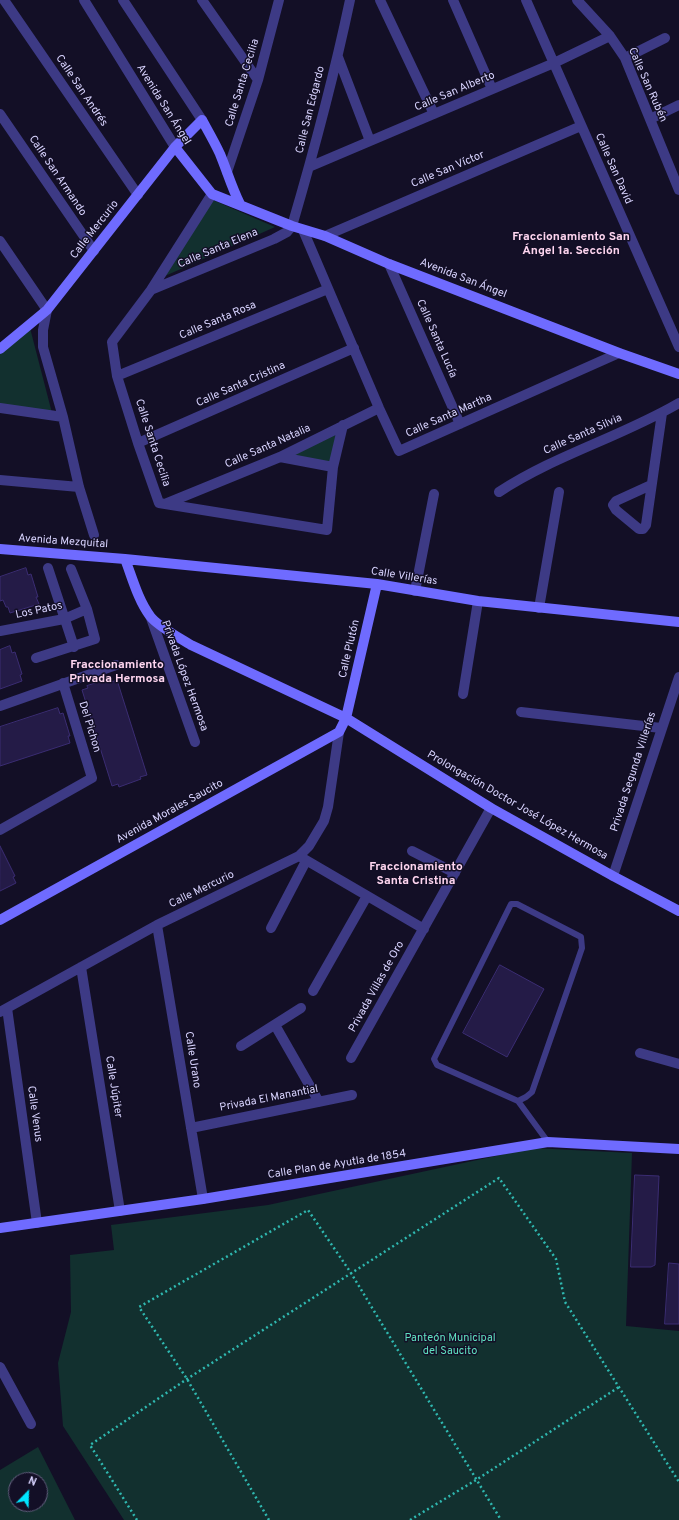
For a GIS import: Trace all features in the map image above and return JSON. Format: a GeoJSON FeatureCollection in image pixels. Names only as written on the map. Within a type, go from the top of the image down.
{"type":"FeatureCollection","features":[{"type":"Feature","properties":{"kind":"street","name":"Calle San Andrés"},"geometry":{"type":"LineString","coordinates":[[4,0],[138,195]]}},
{"type":"Feature","properties":{"kind":"street","name":"Avenida San Ángel"},"geometry":{"type":"LineString","coordinates":[[84,0],[175,147],[212,194],[292,226],[325,236],[389,264],[620,353],[679,374]]}},
{"type":"Feature","properties":{"kind":"street","name":"Avenida San Ángel"},"geometry":{"type":"LineString","coordinates":[[123,0],[202,120],[219,152],[228,172],[232,188],[240,204]]}},
{"type":"Feature","properties":{"kind":"street"},"geometry":{"type":"LineString","coordinates":[[202,0],[258,80]]}},
{"type":"Feature","properties":{"kind":"street","name":"Calle Santa Cecilia"},"geometry":{"type":"LineString","coordinates":[[228,172],[258,80],[279,0]]}},
{"type":"Feature","properties":{"kind":"street","name":"Calle San Edgardo"},"geometry":{"type":"LineString","coordinates":[[292,226],[338,57],[350,0]]}},
{"type":"Feature","properties":{"kind":"street"},"geometry":{"type":"LineString","coordinates":[[380,0],[434,114]]}},
{"type":"Feature","properties":{"kind":"street"},"geometry":{"type":"LineString","coordinates":[[453,0],[492,89]]}},
{"type":"Feature","properties":{"kind":"street","name":"Calle San David"},"geometry":{"type":"LineString","coordinates":[[526,0],[679,347]]}},
{"type":"Feature","properties":{"kind":"street","name":"Calle San Rubén"},"geometry":{"type":"LineString","coordinates":[[577,0],[610,36],[625,58],[678,184]]}},
{"type":"Feature","properties":{"kind":"street","name":"Calle San Alberto"},"geometry":{"type":"LineString","coordinates":[[309,167],[554,63],[610,36]]}},
{"type":"Feature","properties":{"kind":"street"},"geometry":{"type":"LineString","coordinates":[[625,58],[665,38]]}},
{"type":"Feature","properties":{"kind":"street"},"geometry":{"type":"LineString","coordinates":[[338,57],[370,141]]}},
{"type":"Feature","properties":{"kind":"street"},"geometry":{"type":"LineString","coordinates":[[650,119],[679,105]]}},
{"type":"Feature","properties":{"kind":"street","name":"Calle San Armando"},"geometry":{"type":"LineString","coordinates":[[0,114],[94,251]]}},
{"type":"Feature","properties":{"kind":"street","name":"Calle Mercurio"},"geometry":{"type":"LineString","coordinates":[[0,349],[47,310],[175,147],[202,120]]}},
{"type":"Feature","properties":{"kind":"street","name":"Calle San Víctor"},"geometry":{"type":"LineString","coordinates":[[325,236],[581,126]]}},
{"type":"Feature","properties":{"kind":"street","name":"Calle Santa Cecilia"},"geometry":{"type":"LineString","coordinates":[[165,504],[160,503],[138,443],[117,376],[112,342],[151,290],[212,194]]}},
{"type":"Feature","properties":{"kind":"street","name":"Calle Santa Elena"},"geometry":{"type":"LineString","coordinates":[[151,290],[274,239],[287,232],[292,226]]}},
{"type":"Feature","properties":{"kind":"street","name":"Calle Santa Martha"},"geometry":{"type":"LineString","coordinates":[[303,230],[379,408],[399,451],[620,353]]}},
{"type":"Feature","properties":{"kind":"street"},"geometry":{"type":"LineString","coordinates":[[0,241],[47,310],[43,330],[43,347],[94,535]]}},
{"type":"Feature","properties":{"kind":"street","name":"Calle Santa Lucía"},"geometry":{"type":"LineString","coordinates":[[389,264],[460,424]]}},
{"type":"Feature","properties":{"kind":"street","name":"Calle Santa Rosa"},"geometry":{"type":"LineString","coordinates":[[117,376],[328,288]]}},
{"type":"Feature","properties":{"kind":"street","name":"Calle Santa Cristina"},"geometry":{"type":"LineString","coordinates":[[138,443],[354,348]]}},
{"type":"Feature","properties":{"kind":"street","name":"Calle Santa Silvia"},"geometry":{"type":"LineString","coordinates":[[499,492],[518,479],[568,454],[662,413],[679,403]]}},
{"type":"Feature","properties":{"kind":"street"},"geometry":{"type":"LineString","coordinates":[[0,408],[63,417]]}},
{"type":"Feature","properties":{"kind":"street","name":"Calle Santa Natalia"},"geometry":{"type":"LineString","coordinates":[[165,504],[280,457],[379,408]]}},
{"type":"Feature","properties":{"kind":"street"},"geometry":{"type":"LineString","coordinates":[[651,485],[616,501],[614,505],[616,510],[640,529],[643,529],[646,525],[662,413]]}},
{"type":"Feature","properties":{"kind":"street"},"geometry":{"type":"LineString","coordinates":[[165,504],[327,530],[333,467],[343,425]]}},
{"type":"Feature","properties":{"kind":"street"},"geometry":{"type":"LineString","coordinates":[[280,457],[333,467]]}},
{"type":"Feature","properties":{"kind":"street"},"geometry":{"type":"LineString","coordinates":[[0,480],[80,487]]}},
{"type":"Feature","properties":{"kind":"street"},"geometry":{"type":"LineString","coordinates":[[539,608],[559,492]]}},
{"type":"Feature","properties":{"kind":"street"},"geometry":{"type":"LineString","coordinates":[[415,591],[434,494]]}},
{"type":"Feature","properties":{"kind":"street","name":"Avenida Mezquital"},"geometry":{"type":"LineString","coordinates":[[0,549],[124,559]]}},
{"type":"Feature","properties":{"kind":"street"},"geometry":{"type":"LineString","coordinates":[[124,559],[144,606],[151,618]]}},
{"type":"Feature","properties":{"kind":"street","name":"Calle Villerías"},"geometry":{"type":"LineString","coordinates":[[124,559],[376,584],[478,601],[679,622]]}},
{"type":"Feature","properties":{"kind":"street"},"geometry":{"type":"LineString","coordinates":[[48,568],[74,646]]}},
{"type":"Feature","properties":{"kind":"street"},"geometry":{"type":"LineString","coordinates":[[36,658],[95,639],[87,609],[71,569]]}},
{"type":"Feature","properties":{"kind":"street","name":"Calle Plutón"},"geometry":{"type":"LineString","coordinates":[[346,718],[376,584]]}},
{"type":"Feature","properties":{"kind":"street"},"geometry":{"type":"LineString","coordinates":[[463,694],[478,601]]}},
{"type":"Feature","properties":{"kind":"street","name":"Los Patos"},"geometry":{"type":"LineString","coordinates":[[0,631],[64,619],[87,609]]}},
{"type":"Feature","properties":{"kind":"street","name":"Prolongación Doctor José López Hermosa"},"geometry":{"type":"LineString","coordinates":[[151,618],[191,645],[346,718],[491,808],[679,911]]}},
{"type":"Feature","properties":{"kind":"street","name":"Privada López Hermosa"},"geometry":{"type":"LineString","coordinates":[[151,618],[195,742]]}},
{"type":"Feature","properties":{"kind":"street"},"geometry":{"type":"LineString","coordinates":[[0,706],[116,665]]}},
{"type":"Feature","properties":{"kind":"street","name":"Privada Segunda Villerías"},"geometry":{"type":"LineString","coordinates":[[613,876],[679,676]]}},
{"type":"Feature","properties":{"kind":"street","name":"Del Pichon"},"geometry":{"type":"LineString","coordinates":[[0,830],[92,778],[63,683]]}},
{"type":"Feature","properties":{"kind":"street"},"geometry":{"type":"LineString","coordinates":[[521,712],[661,728]]}},
{"type":"Feature","properties":{"kind":"street"},"geometry":{"type":"LineString","coordinates":[[339,732],[346,718]]}},
{"type":"Feature","properties":{"kind":"street","name":"Calle Mercurio"},"geometry":{"type":"LineString","coordinates":[[4,1010],[157,925],[303,858],[324,821],[328,807],[339,732]]}},
{"type":"Feature","properties":{"kind":"street","name":"Avenida Morales Saucito"},"geometry":{"type":"LineString","coordinates":[[0,920],[339,732]]}},
{"type":"Feature","properties":{"kind":"street","name":"Privada Villas de Oro"},"geometry":{"type":"LineString","coordinates":[[351,1058],[491,808]]}},
{"type":"Feature","properties":{"kind":"street"},"geometry":{"type":"LineString","coordinates":[[412,851],[455,873]]}},
{"type":"Feature","properties":{"kind":"street"},"geometry":{"type":"LineString","coordinates":[[270,928],[303,858],[424,929]]}},
{"type":"Feature","properties":{"kind":"street"},"geometry":{"type":"LineString","coordinates":[[313,991],[367,896]]}},
{"type":"Feature","properties":{"kind":"street","name":"Calle Urano"},"geometry":{"type":"LineString","coordinates":[[157,925],[203,1199]]}},
{"type":"Feature","properties":{"kind":"street","name":"Calle Júpiter"},"geometry":{"type":"LineString","coordinates":[[82,967],[120,1211]]}},
{"type":"Feature","properties":{"kind":"street"},"geometry":{"type":"LineString","coordinates":[[241,1046],[301,1008]]}},
{"type":"Feature","properties":{"kind":"street","name":"Calle Venus"},"geometry":{"type":"LineString","coordinates":[[4,1010],[37,1223]]}},
{"type":"Feature","properties":{"kind":"street"},"geometry":{"type":"LineString","coordinates":[[275,1025],[319,1102]]}},
{"type":"Feature","properties":{"kind":"street"},"geometry":{"type":"LineString","coordinates":[[640,1053],[679,1064]]}},
{"type":"Feature","properties":{"kind":"street","name":"Privada El Manantial"},"geometry":{"type":"LineString","coordinates":[[191,1128],[352,1095]]}},
{"type":"Feature","properties":{"kind":"street","name":"Calle Plan de Ayutla de 1854"},"geometry":{"type":"LineString","coordinates":[[0,1228],[203,1199],[548,1142],[679,1149]]}},
{"type":"Feature","properties":{"kind":"street"},"geometry":{"type":"LineString","coordinates":[[0,1367],[31,1424]]}},
{"type":"Feature","properties":{"kind":"lane"},"geometry":{"type":"LineString","coordinates":[[518,1101],[532,1092],[582,948],[581,938],[518,904],[511,904],[434,1059],[437,1065],[518,1101],[548,1142]]}},
{"type":"Feature","properties":{"kind":"path"},"geometry":{"type":"LineString","coordinates":[[137,1520],[90,1444],[499,1178],[556,1259],[565,1302],[679,1482]]}},
{"type":"Feature","properties":{"kind":"path"},"geometry":{"type":"LineString","coordinates":[[268,1520],[187,1380],[139,1307],[308,1210],[351,1273],[500,1520]]}},
{"type":"Feature","properties":{"kind":"path"},"geometry":{"type":"LineString","coordinates":[[410,1520],[476,1480],[619,1387]]}},
{"type":"Feature","properties":{"kind":"green space"},"geometry":{"type":"Polygon","coordinates":[[[213,200],[275,227],[165,276],[213,200]]]}},
{"type":"Feature","properties":{"kind":"green space"},"geometry":{"type":"Polygon","coordinates":[[[30,328],[52,413],[0,406],[0,354],[30,328]]]}},
{"type":"Feature","properties":{"kind":"green space"},"geometry":{"type":"Polygon","coordinates":[[[340,428],[331,464],[288,457],[340,428]]]}},
{"type":"Feature","properties":{"kind":"green space","name":"Panteón Municipal del Saucito"},"geometry":{"type":"Polygon","coordinates":[[[533,1148],[632,1153],[626,1326],[679,1331],[679,1520],[124,1520],[63,1426],[58,1363],[71,1312],[70,1255],[114,1250],[111,1225],[268,1205],[533,1148]]]}},
{"type":"Feature","properties":{"kind":"green space"},"geometry":{"type":"Polygon","coordinates":[[[38,1447],[75,1520],[0,1520],[0,1470],[38,1447]]]}},
{"type":"Feature","properties":{"kind":"building"},"geometry":{"type":"Polygon","coordinates":[[[26,568],[28,575],[31,574],[39,604],[10,613],[3,600],[0,601],[0,577],[26,568]]]}},
{"type":"Feature","properties":{"kind":"building"},"geometry":{"type":"Polygon","coordinates":[[[10,646],[12,653],[15,652],[22,674],[20,675],[22,681],[0,689],[0,650],[10,646]]]}},
{"type":"Feature","properties":{"kind":"building"},"geometry":{"type":"Polygon","coordinates":[[[110,679],[111,682],[117,680],[147,775],[140,777],[141,779],[119,787],[118,784],[112,786],[82,690],[88,688],[87,686],[110,679]]]}},
{"type":"Feature","properties":{"kind":"building"},"geometry":{"type":"Polygon","coordinates":[[[58,708],[60,714],[63,713],[70,736],[68,736],[70,743],[0,766],[0,727],[58,708]]]}},
{"type":"Feature","properties":{"kind":"building"},"geometry":{"type":"Polygon","coordinates":[[[0,846],[15,876],[13,877],[16,883],[0,891],[0,846]]]}},
{"type":"Feature","properties":{"kind":"building"},"geometry":{"type":"Polygon","coordinates":[[[500,965],[544,989],[507,1057],[463,1033],[500,965]]]}},
{"type":"Feature","properties":{"kind":"building"},"geometry":{"type":"Polygon","coordinates":[[[635,1175],[659,1176],[655,1265],[651,1267],[631,1267],[635,1175]]]}},
{"type":"Feature","properties":{"kind":"building"},"geometry":{"type":"Polygon","coordinates":[[[669,1263],[679,1264],[679,1324],[665,1324],[669,1263]]]}},
{"type":"Feature","properties":{"kind":"district","name":"Fraccionamiento San Ángel 1a. Sección"},"geometry":{"type":"Point","coordinates":[571,245]}},
{"type":"Feature","properties":{"kind":"district","name":"Fraccionamiento Privada Hermosa"},"geometry":{"type":"Point","coordinates":[117,673]}},
{"type":"Feature","properties":{"kind":"district","name":"Fraccionamiento Santa Cristina"},"geometry":{"type":"Point","coordinates":[416,875]}}]}
